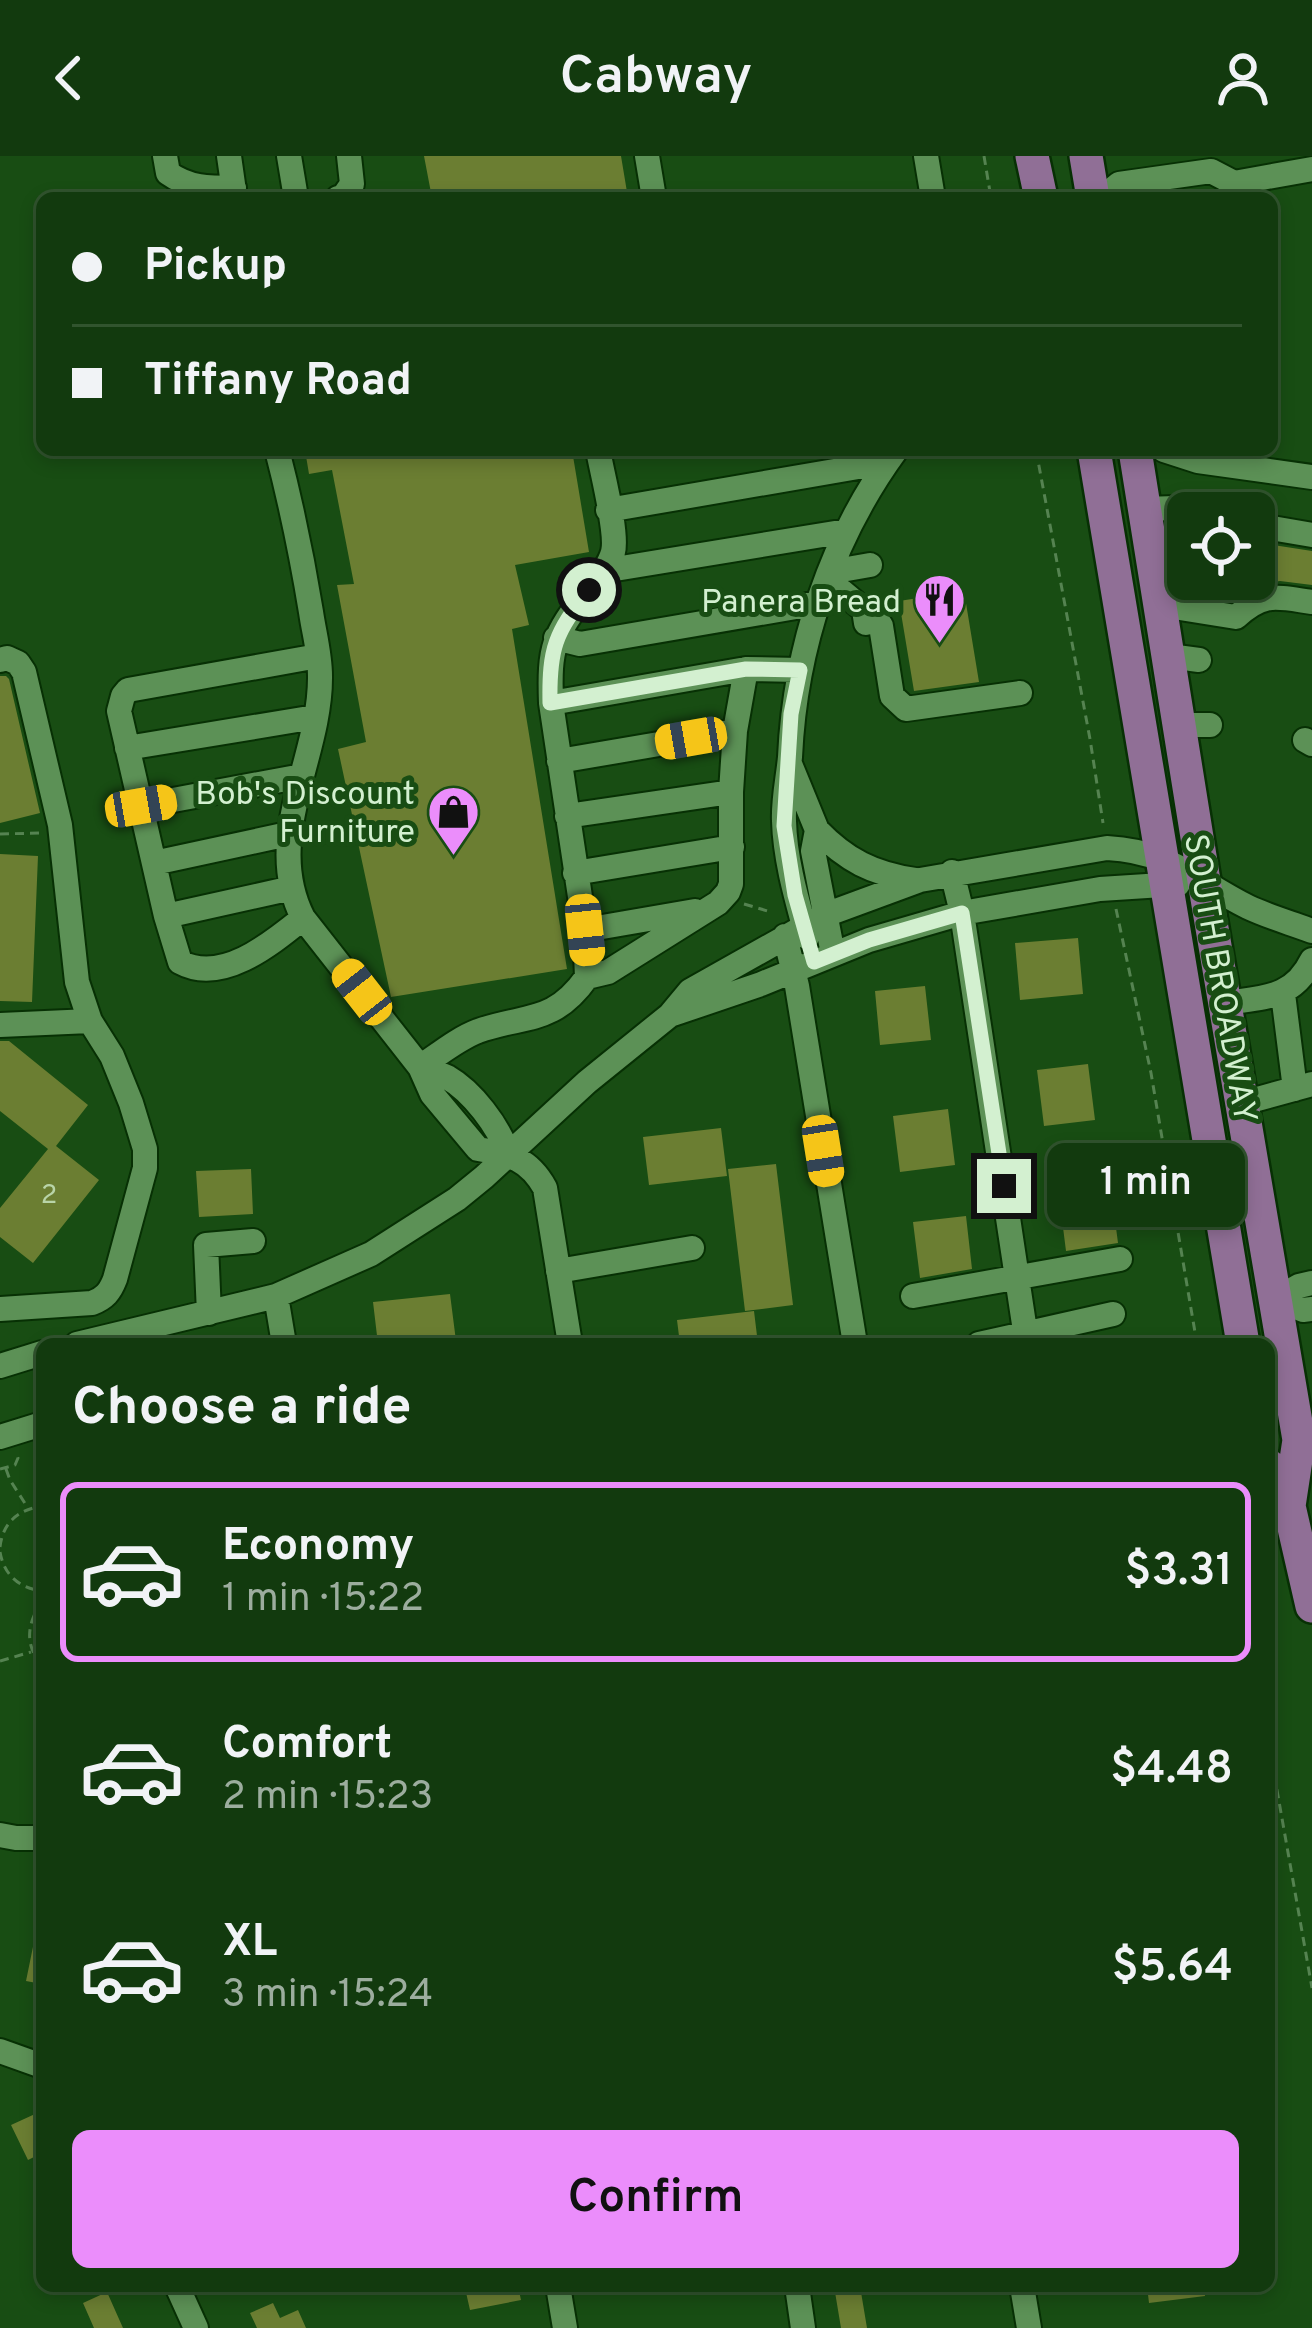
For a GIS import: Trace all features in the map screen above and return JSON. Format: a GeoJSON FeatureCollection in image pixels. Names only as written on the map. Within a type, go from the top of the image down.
{"type":"FeatureCollection","features":[{"type":"Feature","properties":{"kind":"main road"},"geometry":{"type":"LineString","coordinates":[[1032,156],[1040,192]]}},
{"type":"Feature","properties":{"kind":"main road"},"geometry":{"type":"LineString","coordinates":[[1086,156],[1092,192]]}},
{"type":"Feature","properties":{"kind":"main road","name":"SOUTH BROADWAY"},"geometry":{"type":"LineString","coordinates":[[1095,456],[1242,1338]]}},
{"type":"Feature","properties":{"kind":"main road","name":"SOUTH BROADWAY"},"geometry":{"type":"LineString","coordinates":[[1136,456],[1160,604],[1184,658],[1195,725],[1204,881],[1300,1440],[1289,1506]]}},
{"type":"Feature","properties":{"kind":"main road","name":"SOUTH BROADWAY"},"geometry":{"type":"LineString","coordinates":[[1275,1478],[1289,1506],[1312,1606]]}},
{"type":"Feature","properties":{"kind":"street"},"geometry":{"type":"LineString","coordinates":[[165,156],[168,173],[182,183],[228,192]]}},
{"type":"Feature","properties":{"kind":"street"},"geometry":{"type":"LineString","coordinates":[[229,156],[234,192]]}},
{"type":"Feature","properties":{"kind":"street"},"geometry":{"type":"LineString","coordinates":[[289,156],[295,192]]}},
{"type":"Feature","properties":{"kind":"street"},"geometry":{"type":"LineString","coordinates":[[346,192],[352,184],[349,156]]}},
{"type":"Feature","properties":{"kind":"street"},"geometry":{"type":"LineString","coordinates":[[646,156],[653,192]]}},
{"type":"Feature","properties":{"kind":"street"},"geometry":{"type":"LineString","coordinates":[[926,156],[932,192]]}},
{"type":"Feature","properties":{"kind":"street"},"geometry":{"type":"LineString","coordinates":[[1109,192],[1161,167],[1211,170],[1227,190],[1312,170]]}},
{"type":"Feature","properties":{"kind":"street"},"geometry":{"type":"LineString","coordinates":[[278,456],[298,535],[320,675],[288,834],[292,889],[304,918],[420,1067],[432,1094],[478,1149],[508,1153],[531,1168],[545,1188],[569,1338]]}},
{"type":"Feature","properties":{"kind":"street"},"geometry":{"type":"LineString","coordinates":[[586,977],[585,930],[550,703],[550,657],[556,638],[614,550],[599,456]]}},
{"type":"Feature","properties":{"kind":"street"},"geometry":{"type":"LineString","coordinates":[[608,510],[892,456]]}},
{"type":"Feature","properties":{"kind":"street"},"geometry":{"type":"LineString","coordinates":[[854,1338],[813,962],[795,895],[784,826],[785,784],[791,714],[819,603],[859,506],[892,456]]}},
{"type":"Feature","properties":{"kind":"street"},"geometry":{"type":"LineString","coordinates":[[1184,456],[1312,477]]}},
{"type":"Feature","properties":{"kind":"street"},"geometry":{"type":"LineString","coordinates":[[1144,509],[1167,508]]}},
{"type":"Feature","properties":{"kind":"street"},"geometry":{"type":"LineString","coordinates":[[1275,529],[1312,535]]}},
{"type":"Feature","properties":{"kind":"street"},"geometry":{"type":"LineString","coordinates":[[603,571],[847,531]]}},
{"type":"Feature","properties":{"kind":"street"},"geometry":{"type":"LineString","coordinates":[[830,572],[870,565]]}},
{"type":"Feature","properties":{"kind":"street"},"geometry":{"type":"LineString","coordinates":[[830,572],[839,589],[878,620],[892,696],[906,709],[1020,693]]}},
{"type":"Feature","properties":{"kind":"street"},"geometry":{"type":"LineString","coordinates":[[1244,610],[1268,596],[1312,602]]}},
{"type":"Feature","properties":{"kind":"street"},"geometry":{"type":"LineString","coordinates":[[556,638],[580,644],[819,603]]}},
{"type":"Feature","properties":{"kind":"street"},"geometry":{"type":"LineString","coordinates":[[1160,604],[1312,616]]}},
{"type":"Feature","properties":{"kind":"street"},"geometry":{"type":"LineString","coordinates":[[864,610],[875,689]]}},
{"type":"Feature","properties":{"kind":"street"},"geometry":{"type":"LineString","coordinates":[[304,918],[248,958],[206,969],[180,962],[119,711],[128,689],[318,656]]}},
{"type":"Feature","properties":{"kind":"street"},"geometry":{"type":"LineString","coordinates":[[0,660],[18,663],[24,673],[62,838],[77,982],[90,1021],[112,1056],[145,1149],[143,1184],[115,1279],[103,1299],[0,1309]]}},
{"type":"Feature","properties":{"kind":"street"},"geometry":{"type":"LineString","coordinates":[[550,703],[746,669],[800,670]]}},
{"type":"Feature","properties":{"kind":"street"},"geometry":{"type":"LineString","coordinates":[[420,1067],[478,1031],[551,1012],[586,977],[608,972],[710,909],[728,892],[730,792],[746,669]]}},
{"type":"Feature","properties":{"kind":"street"},"geometry":{"type":"LineString","coordinates":[[127,748],[315,717]]}},
{"type":"Feature","properties":{"kind":"street"},"geometry":{"type":"LineString","coordinates":[[559,760],[735,731]]}},
{"type":"Feature","properties":{"kind":"street"},"geometry":{"type":"LineString","coordinates":[[790,761],[817,830],[852,861],[890,877],[917,881]]}},
{"type":"Feature","properties":{"kind":"street"},"geometry":{"type":"LineString","coordinates":[[141,806],[302,776]]}},
{"type":"Feature","properties":{"kind":"street"},"geometry":{"type":"LineString","coordinates":[[567,816],[730,792]]}},
{"type":"Feature","properties":{"kind":"street"},"geometry":{"type":"LineString","coordinates":[[813,962],[805,925],[817,830]]}},
{"type":"Feature","properties":{"kind":"street"},"geometry":{"type":"LineString","coordinates":[[154,863],[288,834]]}},
{"type":"Feature","properties":{"kind":"street"},"geometry":{"type":"LineString","coordinates":[[575,873],[732,847]]}},
{"type":"Feature","properties":{"kind":"street"},"geometry":{"type":"LineString","coordinates":[[103,1338],[276,1296],[350,1265],[457,1199],[670,1015],[690,991],[805,925],[917,881],[1107,848],[1129,849],[1164,871],[1204,881],[1250,908],[1312,931]]}},
{"type":"Feature","properties":{"kind":"street"},"geometry":{"type":"LineString","coordinates":[[670,1015],[869,940],[962,913],[1112,888],[1164,871]]}},
{"type":"Feature","properties":{"kind":"street"},"geometry":{"type":"LineString","coordinates":[[952,872],[1027,1338]]}},
{"type":"Feature","properties":{"kind":"street"},"geometry":{"type":"LineString","coordinates":[[166,916],[292,889]]}},
{"type":"Feature","properties":{"kind":"street"},"geometry":{"type":"LineString","coordinates":[[585,930],[710,909]]}},
{"type":"Feature","properties":{"kind":"street"},"geometry":{"type":"LineString","coordinates":[[1226,1003],[1283,994],[1310,968]]}},
{"type":"Feature","properties":{"kind":"street"},"geometry":{"type":"LineString","coordinates":[[1243,1103],[1303,1086],[1283,994]]}},
{"type":"Feature","properties":{"kind":"street"},"geometry":{"type":"LineString","coordinates":[[0,1025],[90,1021]]}},
{"type":"Feature","properties":{"kind":"street"},"geometry":{"type":"LineString","coordinates":[[209,1313],[206,1245],[253,1241]]}},
{"type":"Feature","properties":{"kind":"street"},"geometry":{"type":"LineString","coordinates":[[557,1271],[692,1248]]}},
{"type":"Feature","properties":{"kind":"street"},"geometry":{"type":"LineString","coordinates":[[913,1296],[1120,1259]]}},
{"type":"Feature","properties":{"kind":"street"},"geometry":{"type":"LineString","coordinates":[[1276,1299],[1312,1283]]}},
{"type":"Feature","properties":{"kind":"street"},"geometry":{"type":"LineString","coordinates":[[276,1296],[283,1338]]}},
{"type":"Feature","properties":{"kind":"street"},"geometry":{"type":"LineString","coordinates":[[1276,1299],[1312,1309]]}},
{"type":"Feature","properties":{"kind":"street"},"geometry":{"type":"LineString","coordinates":[[1031,1338],[1112,1315]]}},
{"type":"Feature","properties":{"kind":"street"},"geometry":{"type":"LineString","coordinates":[[0,1366],[36,1355]]}},
{"type":"Feature","properties":{"kind":"street"},"geometry":{"type":"LineString","coordinates":[[7,1443],[36,1427]]}},
{"type":"Feature","properties":{"kind":"street"},"geometry":{"type":"LineString","coordinates":[[0,1834],[36,1838]]}},
{"type":"Feature","properties":{"kind":"street"},"geometry":{"type":"LineString","coordinates":[[0,2051],[36,2064]]}},
{"type":"Feature","properties":{"kind":"street"},"geometry":{"type":"LineString","coordinates":[[180,2292],[196,2328]]}},
{"type":"Feature","properties":{"kind":"street"},"geometry":{"type":"LineString","coordinates":[[560,2292],[565,2328]]}},
{"type":"Feature","properties":{"kind":"street"},"geometry":{"type":"LineString","coordinates":[[798,2292],[803,2328]]}},
{"type":"Feature","properties":{"kind":"street"},"geometry":{"type":"LineString","coordinates":[[1023,2292],[1029,2328]]}},
{"type":"Feature","properties":{"kind":"path"},"geometry":{"type":"LineString","coordinates":[[984,156],[990,192]]}},
{"type":"Feature","properties":{"kind":"path"},"geometry":{"type":"LineString","coordinates":[[1037,456],[1107,848]]}},
{"type":"Feature","properties":{"kind":"path"},"geometry":{"type":"LineString","coordinates":[[0,834],[33,831],[62,838]]}},
{"type":"Feature","properties":{"kind":"path"},"geometry":{"type":"LineString","coordinates":[[1112,888],[1151,1073],[1196,1338]]}},
{"type":"Feature","properties":{"kind":"path"},"geometry":{"type":"LineString","coordinates":[[7,1443],[18,1458],[15,1465],[3,1469],[28,1508]]}},
{"type":"Feature","properties":{"kind":"path"},"geometry":{"type":"LineString","coordinates":[[36,1507],[16,1514],[0,1549],[8,1574],[18,1584],[36,1589]]}},
{"type":"Feature","properties":{"kind":"path"},"geometry":{"type":"LineString","coordinates":[[36,1611],[28,1629],[36,1656]]}},
{"type":"Feature","properties":{"kind":"path"},"geometry":{"type":"LineString","coordinates":[[0,1661],[33,1652]]}},
{"type":"Feature","properties":{"kind":"path"},"geometry":{"type":"LineString","coordinates":[[1275,1779],[1312,1988]]}},
{"type":"Feature","properties":{"kind":"building"},"geometry":{"type":"Polygon","coordinates":[[[424,156],[621,156],[627,192],[431,192],[424,156]]]}},
{"type":"Feature","properties":{"kind":"building"},"geometry":{"type":"Polygon","coordinates":[[[306,456],[573,456],[589,552],[515,565],[529,625],[512,629],[567,969],[391,997],[338,749],[366,742],[337,585],[354,584],[332,470],[309,474],[306,456]]]}},
{"type":"Feature","properties":{"kind":"building"},"geometry":{"type":"Polygon","coordinates":[[[1275,545],[1312,551],[1312,585],[1275,582],[1275,545]]]}},
{"type":"Feature","properties":{"kind":"building","name":"Panera Bread"},"geometry":{"type":"Polygon","coordinates":[[[964,591],[979,682],[914,691],[899,601],[964,591]]]}},
{"type":"Feature","properties":{"kind":"building"},"geometry":{"type":"Polygon","coordinates":[[[0,676],[9,679],[40,813],[0,823],[0,676]]]}},
{"type":"Feature","properties":{"kind":"building"},"geometry":{"type":"Polygon","coordinates":[[[0,854],[38,856],[32,1002],[0,1001],[0,854]]]}},
{"type":"Feature","properties":{"kind":"building"},"geometry":{"type":"Polygon","coordinates":[[[1078,938],[1083,994],[1020,1000],[1015,943],[1078,938]]]}},
{"type":"Feature","properties":{"kind":"building"},"geometry":{"type":"Polygon","coordinates":[[[925,986],[931,1040],[880,1045],[875,991],[925,986]]]}},
{"type":"Feature","properties":{"kind":"building"},"geometry":{"type":"Polygon","coordinates":[[[0,1041],[9,1041],[88,1105],[56,1146],[99,1180],[33,1263],[0,1237],[0,1208],[48,1149],[0,1111],[0,1041]]]}},
{"type":"Feature","properties":{"kind":"building"},"geometry":{"type":"Polygon","coordinates":[[[1088,1064],[1095,1120],[1044,1126],[1037,1070],[1088,1064]]]}},
{"type":"Feature","properties":{"kind":"building"},"geometry":{"type":"Polygon","coordinates":[[[948,1109],[955,1165],[900,1172],[893,1116],[948,1109]]]}},
{"type":"Feature","properties":{"kind":"building"},"geometry":{"type":"Polygon","coordinates":[[[721,1128],[727,1176],[649,1185],[643,1137],[721,1128]]]}},
{"type":"Feature","properties":{"kind":"building"},"geometry":{"type":"Polygon","coordinates":[[[776,1164],[793,1305],[745,1311],[728,1169],[776,1164]]]}},
{"type":"Feature","properties":{"kind":"building"},"geometry":{"type":"Polygon","coordinates":[[[251,1169],[253,1214],[199,1217],[196,1171],[251,1169]]]}},
{"type":"Feature","properties":{"kind":"building"},"geometry":{"type":"Polygon","coordinates":[[[1111,1189],[1118,1243],[1066,1251],[1059,1196],[1111,1189]]]}},
{"type":"Feature","properties":{"kind":"building"},"geometry":{"type":"Polygon","coordinates":[[[966,1216],[972,1269],[920,1278],[913,1222],[966,1216]]]}},
{"type":"Feature","properties":{"kind":"building"},"geometry":{"type":"Polygon","coordinates":[[[450,1294],[456,1338],[377,1338],[373,1302],[450,1294]]]}},
{"type":"Feature","properties":{"kind":"building"},"geometry":{"type":"Polygon","coordinates":[[[754,1311],[757,1338],[679,1338],[677,1320],[754,1311]]]}},
{"type":"Feature","properties":{"kind":"building"},"geometry":{"type":"Polygon","coordinates":[[[35,1937],[36,1937],[36,1983],[26,1981],[35,1937]]]}},
{"type":"Feature","properties":{"kind":"building"},"geometry":{"type":"Polygon","coordinates":[[[35,2114],[36,2156],[28,2160],[11,2125],[35,2114]]]}},
{"type":"Feature","properties":{"kind":"building"},"geometry":{"type":"Polygon","coordinates":[[[107,2292],[123,2328],[94,2328],[83,2303],[107,2292]]]}},
{"type":"Feature","properties":{"kind":"building"},"geometry":{"type":"Polygon","coordinates":[[[466,2292],[519,2292],[521,2300],[470,2310],[466,2292]]]}},
{"type":"Feature","properties":{"kind":"building"},"geometry":{"type":"Polygon","coordinates":[[[835,2292],[861,2292],[867,2328],[841,2328],[835,2292]]]}},
{"type":"Feature","properties":{"kind":"building"},"geometry":{"type":"Polygon","coordinates":[[[1148,2292],[1205,2292],[1205,2296],[1149,2303],[1148,2292]]]}},
{"type":"Feature","properties":{"kind":"building"},"geometry":{"type":"Polygon","coordinates":[[[273,2303],[280,2318],[298,2310],[306,2328],[257,2328],[250,2313],[273,2303]]]}},
{"type":"Feature","properties":{"kind":"place","name":"Panera Bread"},"geometry":{"type":"Point","coordinates":[940,646]}},
{"type":"Feature","properties":{"kind":"place","name":"Bob's Discount Furniture"},"geometry":{"type":"Point","coordinates":[454,857]}},
{"type":"Feature","properties":{"kind":"route"},"geometry":{"type":"LineString","coordinates":[[589,590],[556,638],[550,657],[550,703],[746,669],[800,670],[791,714],[784,826],[795,895],[814,962],[962,913],[1004,1186]]}}]}
